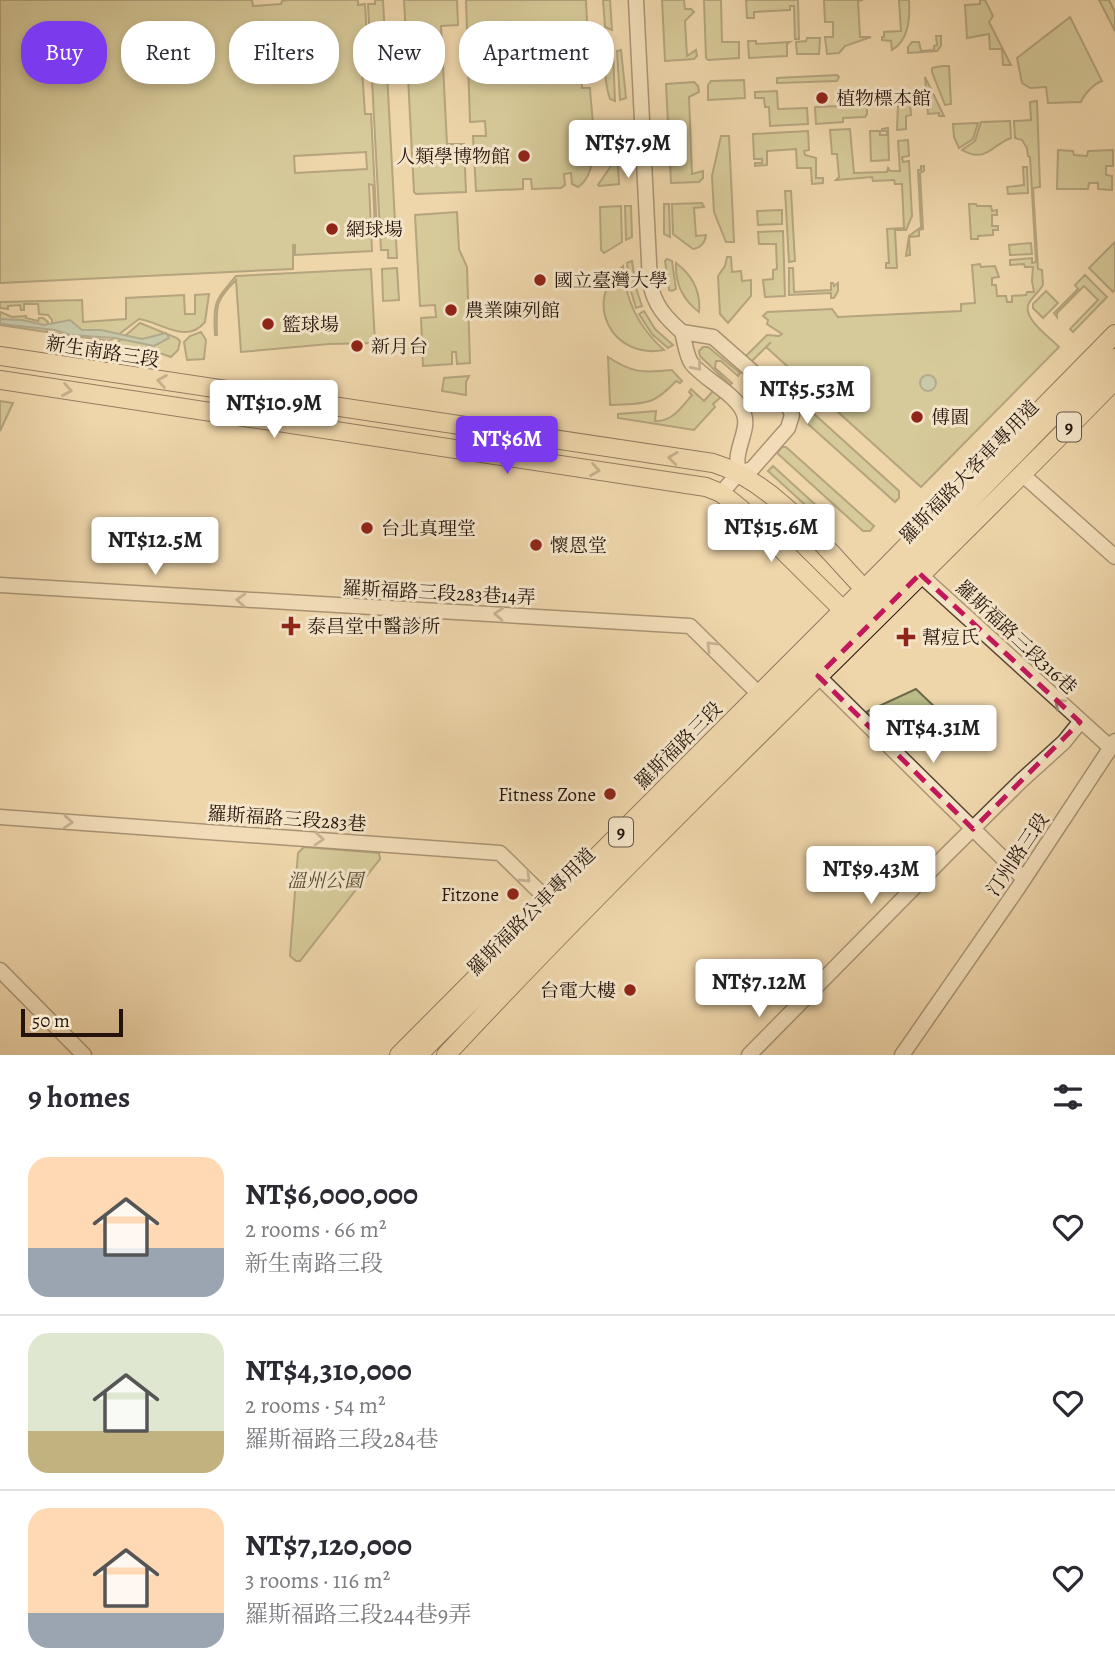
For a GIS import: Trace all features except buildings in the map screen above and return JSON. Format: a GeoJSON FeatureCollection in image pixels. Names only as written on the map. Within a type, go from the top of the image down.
{"type":"FeatureCollection","features":[{"type":"Feature","properties":{"kind":"main road","name":"9"},"geometry":{"type":"LineString","coordinates":[[908,564],[1115,334]]}},
{"type":"Feature","properties":{"kind":"main road","name":"羅斯福路大客車專用道"},"geometry":{"type":"LineString","coordinates":[[873,603],[1115,344]]}},
{"type":"Feature","properties":{"kind":"main road","name":"羅斯福路大客車專用道"},"geometry":{"type":"LineString","coordinates":[[908,564],[1115,352]]}},
{"type":"Feature","properties":{"kind":"main road","name":"新生南路三段"},"geometry":{"type":"LineString","coordinates":[[0,356],[713,463],[739,473],[763,487],[873,603]]}},
{"type":"Feature","properties":{"kind":"main road","name":"羅斯福路大客車專用道"},"geometry":{"type":"LineString","coordinates":[[908,564],[1115,358]]}},
{"type":"Feature","properties":{"kind":"main road"},"geometry":{"type":"LineString","coordinates":[[0,380],[706,487],[720,493],[759,524],[851,617],[873,603]]}},
{"type":"Feature","properties":{"kind":"main road","name":"9"},"geometry":{"type":"LineString","coordinates":[[908,564],[1023,475],[1115,380]]}},
{"type":"Feature","properties":{"kind":"main road","name":"羅斯福路三段"},"geometry":{"type":"LineString","coordinates":[[442,1055],[818,676],[873,603],[908,564]]}},
{"type":"Feature","properties":{"kind":"main road","name":"羅斯福路三段"},"geometry":{"type":"LineString","coordinates":[[399,1055],[759,694],[851,617],[873,603]]}},
{"type":"Feature","properties":{"kind":"main road","name":"羅斯福路公車專用道"},"geometry":{"type":"LineString","coordinates":[[442,1055],[851,617]]}},
{"type":"Feature","properties":{"kind":"main road","name":"羅斯福路公車專用道"},"geometry":{"type":"LineString","coordinates":[[418,1055],[851,617]]}},
{"type":"Feature","properties":{"kind":"street"},"geometry":{"type":"LineString","coordinates":[[636,0],[650,282],[653,297],[658,308],[682,332],[691,362],[739,405],[744,415],[745,426],[735,460],[739,473]]}},
{"type":"Feature","properties":{"kind":"street"},"geometry":{"type":"LineString","coordinates":[[682,332],[713,337],[787,402],[792,415],[788,428],[752,469],[739,473],[720,493]]}},
{"type":"Feature","properties":{"kind":"street"},"geometry":{"type":"LineString","coordinates":[[1023,475],[1115,558]]}},
{"type":"Feature","properties":{"kind":"street","name":"羅斯福路三段316巷"},"geometry":{"type":"LineString","coordinates":[[908,564],[1080,722],[1113,745]]}},
{"type":"Feature","properties":{"kind":"street","name":"羅斯福路三段283巷14弄"},"geometry":{"type":"LineString","coordinates":[[0,585],[690,626],[759,694]]}},
{"type":"Feature","properties":{"kind":"street"},"geometry":{"type":"LineString","coordinates":[[818,676],[1024,879]]}},
{"type":"Feature","properties":{"kind":"street"},"geometry":{"type":"LineString","coordinates":[[749,1055],[1022,780],[1064,742],[1080,722]]}},
{"type":"Feature","properties":{"kind":"street","name":"汀州路三段"},"geometry":{"type":"LineString","coordinates":[[902,1055],[1113,745]]}},
{"type":"Feature","properties":{"kind":"street","name":"羅斯福路三段283巷"},"geometry":{"type":"LineString","coordinates":[[0,817],[500,853],[551,903]]}},
{"type":"Feature","properties":{"kind":"street"},"geometry":{"type":"LineString","coordinates":[[0,970],[84,1055]]}},
{"type":"Feature","properties":{"kind":"highlighted area"},"geometry":{"type":"Polygon","coordinates":[[[920,574],[1080,722],[973,829],[818,676],[920,574]]]}},
{"type":"Feature","properties":{"kind":"green space"},"geometry":{"type":"Polygon","coordinates":[[[0,0],[252,0],[253,6],[281,4],[282,1],[288,0],[358,0],[358,5],[365,4],[366,21],[353,21],[353,84],[363,84],[365,114],[371,114],[377,231],[373,185],[369,184],[372,251],[295,255],[293,245],[293,269],[0,283],[0,0]],[[366,152],[294,156],[295,173],[367,169],[366,152]]]}},
{"type":"Feature","properties":{"kind":"green space"},"geometry":{"type":"Polygon","coordinates":[[[375,0],[383,0],[384,21],[369,21],[368,4],[375,4],[375,0]]]}},
{"type":"Feature","properties":{"kind":"green space"},"geometry":{"type":"Polygon","coordinates":[[[404,0],[457,0],[458,25],[445,26],[445,21],[405,21],[404,0]]]}},
{"type":"Feature","properties":{"kind":"green space"},"geometry":{"type":"Polygon","coordinates":[[[466,0],[586,0],[587,21],[467,21],[466,0]]]}},
{"type":"Feature","properties":{"kind":"green space"},"geometry":{"type":"Polygon","coordinates":[[[603,0],[610,0],[611,21],[605,21],[603,0]]]}},
{"type":"Feature","properties":{"kind":"green space"},"geometry":{"type":"Polygon","coordinates":[[[662,0],[684,0],[685,9],[694,12],[685,21],[687,56],[696,50],[697,56],[694,59],[665,61],[662,0]]]}},
{"type":"Feature","properties":{"kind":"green space"},"geometry":{"type":"Polygon","coordinates":[[[704,0],[721,0],[722,42],[739,42],[739,58],[706,58],[704,0]]]}},
{"type":"Feature","properties":{"kind":"green space"},"geometry":{"type":"Polygon","coordinates":[[[746,0],[798,0],[799,39],[795,39],[794,6],[790,6],[790,10],[754,12],[754,18],[747,18],[746,0]]]}},
{"type":"Feature","properties":{"kind":"green space"},"geometry":{"type":"Polygon","coordinates":[[[824,0],[863,0],[858,1],[860,37],[871,37],[845,46],[839,53],[827,54],[825,37],[833,37],[833,22],[825,22],[824,0]]]}},
{"type":"Feature","properties":{"kind":"green space"},"geometry":{"type":"Polygon","coordinates":[[[899,0],[909,0],[909,21],[905,35],[892,50],[891,41],[882,40],[882,37],[884,32],[901,31],[899,0]]]}},
{"type":"Feature","properties":{"kind":"green space"},"geometry":{"type":"Polygon","coordinates":[[[980,0],[985,0],[993,16],[989,22],[1011,65],[1003,65],[1002,49],[990,49],[989,34],[967,38],[965,5],[980,4],[980,0]]]}},
{"type":"Feature","properties":{"kind":"green space"},"geometry":{"type":"Polygon","coordinates":[[[1099,0],[1109,0],[1115,12],[1115,31],[1099,0]]]}},
{"type":"Feature","properties":{"kind":"green space"},"geometry":{"type":"Polygon","coordinates":[[[1070,17],[1102,81],[1090,89],[1081,102],[1048,103],[1046,87],[1030,88],[1022,83],[1017,58],[1070,17]]]}},
{"type":"Feature","properties":{"kind":"green space"},"geometry":{"type":"Polygon","coordinates":[[[936,36],[941,36],[941,46],[937,51],[908,53],[912,42],[919,42],[921,51],[934,50],[937,45],[936,36]]]}},
{"type":"Feature","properties":{"kind":"green space"},"geometry":{"type":"Polygon","coordinates":[[[807,38],[820,38],[819,54],[797,54],[796,42],[806,41],[807,38]]]}},
{"type":"Feature","properties":{"kind":"green space"},"geometry":{"type":"Polygon","coordinates":[[[748,41],[756,41],[756,44],[790,42],[787,44],[787,56],[749,58],[748,41]]]}},
{"type":"Feature","properties":{"kind":"green space"},"geometry":{"type":"Polygon","coordinates":[[[621,50],[626,98],[620,100],[617,51],[621,50]]]}},
{"type":"Feature","properties":{"kind":"green space"},"geometry":{"type":"Polygon","coordinates":[[[949,66],[951,104],[945,105],[932,72],[932,68],[949,66]]]}},
{"type":"Feature","properties":{"kind":"green space"},"geometry":{"type":"Polygon","coordinates":[[[837,75],[837,81],[777,83],[777,78],[837,75]]]}},
{"type":"Feature","properties":{"kind":"green space"},"geometry":{"type":"Polygon","coordinates":[[[614,76],[615,101],[610,99],[607,84],[614,84],[614,76]]]}},
{"type":"Feature","properties":{"kind":"green space"},"geometry":{"type":"Polygon","coordinates":[[[925,77],[944,116],[939,116],[939,113],[928,114],[925,77]]]}},
{"type":"Feature","properties":{"kind":"green space"},"geometry":{"type":"Polygon","coordinates":[[[744,80],[745,98],[708,100],[708,85],[711,81],[744,80]]]}},
{"type":"Feature","properties":{"kind":"green space"},"geometry":{"type":"Polygon","coordinates":[[[694,82],[699,92],[689,97],[692,174],[703,171],[703,178],[699,182],[671,183],[666,84],[694,82]]]}},
{"type":"Feature","properties":{"kind":"green space"},"geometry":{"type":"Polygon","coordinates":[[[372,84],[388,84],[397,258],[388,258],[388,250],[381,250],[372,84]]]}},
{"type":"Feature","properties":{"kind":"green space"},"geometry":{"type":"Polygon","coordinates":[[[408,84],[444,84],[447,144],[464,144],[466,192],[414,192],[408,84]]]}},
{"type":"Feature","properties":{"kind":"green space"},"geometry":{"type":"Polygon","coordinates":[[[469,84],[582,84],[582,88],[590,88],[594,142],[591,169],[578,187],[572,184],[571,173],[564,174],[565,185],[561,188],[532,189],[531,179],[523,179],[523,189],[476,191],[473,136],[486,136],[485,121],[470,122],[469,84]]]}},
{"type":"Feature","properties":{"kind":"green space"},"geometry":{"type":"Polygon","coordinates":[[[777,91],[778,109],[807,108],[808,124],[770,126],[769,107],[765,107],[764,98],[755,98],[755,92],[777,91]]]}},
{"type":"Feature","properties":{"kind":"green space","name":"傅園"},"geometry":{"type":"Polygon","coordinates":[[[1037,101],[1040,187],[1033,188],[1038,269],[1042,270],[1043,285],[1029,303],[1028,309],[1033,321],[1059,347],[921,487],[766,347],[750,363],[744,358],[767,335],[782,334],[767,324],[768,320],[763,316],[767,312],[832,309],[838,317],[961,311],[961,304],[975,303],[972,265],[995,266],[999,277],[992,278],[992,285],[996,285],[997,296],[1006,296],[1007,302],[1012,302],[1012,296],[1034,292],[1033,267],[1025,267],[1024,264],[1010,265],[1010,260],[1032,258],[1032,263],[1036,262],[1030,157],[1022,140],[1015,138],[1014,121],[1031,120],[1030,102],[1037,101]]]}},
{"type":"Feature","properties":{"kind":"green space"},"geometry":{"type":"Polygon","coordinates":[[[910,103],[911,115],[906,116],[906,129],[897,130],[898,104],[910,103]]]}},
{"type":"Feature","properties":{"kind":"green space"},"geometry":{"type":"Polygon","coordinates":[[[867,105],[865,117],[843,118],[843,122],[816,124],[815,107],[867,105]]]}},
{"type":"Feature","properties":{"kind":"green space"},"geometry":{"type":"Polygon","coordinates":[[[616,121],[619,184],[599,186],[611,166],[609,125],[616,121]]]}},
{"type":"Feature","properties":{"kind":"green space"},"geometry":{"type":"Polygon","coordinates":[[[1010,121],[1011,138],[989,152],[977,155],[962,150],[975,141],[981,122],[1010,121]]]}},
{"type":"Feature","properties":{"kind":"green space"},"geometry":{"type":"Polygon","coordinates":[[[978,123],[973,139],[959,148],[954,137],[953,124],[978,123]]]}},
{"type":"Feature","properties":{"kind":"green space"},"geometry":{"type":"Polygon","coordinates":[[[888,128],[889,160],[871,161],[870,131],[880,131],[880,135],[887,135],[887,131],[882,129],[888,128]]]}},
{"type":"Feature","properties":{"kind":"green space"},"geometry":{"type":"Polygon","coordinates":[[[850,129],[854,173],[887,172],[888,168],[890,171],[900,171],[898,141],[908,140],[909,156],[902,157],[903,162],[909,161],[912,216],[906,230],[895,230],[897,268],[886,268],[886,263],[889,263],[887,229],[904,228],[902,184],[895,184],[894,180],[873,181],[872,177],[836,180],[839,177],[837,154],[832,154],[830,130],[850,129]]]}},
{"type":"Feature","properties":{"kind":"green space"},"geometry":{"type":"Polygon","coordinates":[[[808,131],[809,150],[804,151],[805,155],[816,158],[816,178],[823,178],[823,183],[812,184],[811,168],[797,168],[796,149],[767,151],[767,165],[755,166],[755,163],[762,163],[762,159],[754,159],[753,134],[808,131]]]}},
{"type":"Feature","properties":{"kind":"green space"},"geometry":{"type":"Polygon","coordinates":[[[721,136],[729,136],[734,242],[726,242],[714,212],[712,176],[721,136]]]}},
{"type":"Feature","properties":{"kind":"green space"},"geometry":{"type":"Polygon","coordinates":[[[1058,150],[1087,156],[1088,151],[1113,150],[1113,166],[1106,166],[1106,175],[1112,176],[1112,190],[1098,189],[1098,183],[1089,183],[1088,189],[1057,189],[1058,150]]]}},
{"type":"Feature","properties":{"kind":"green space"},"geometry":{"type":"Polygon","coordinates":[[[921,166],[924,166],[924,171],[920,173],[923,229],[919,230],[919,236],[909,237],[910,255],[906,256],[909,236],[921,227],[918,170],[921,170],[921,166]]]}},
{"type":"Feature","properties":{"kind":"green space"},"geometry":{"type":"Polygon","coordinates":[[[1023,167],[1027,167],[1028,193],[1008,194],[1007,187],[1024,185],[1023,167]]]}},
{"type":"Feature","properties":{"kind":"green space"},"geometry":{"type":"Polygon","coordinates":[[[785,191],[791,191],[795,261],[789,262],[785,191]]]}},
{"type":"Feature","properties":{"kind":"green space"},"geometry":{"type":"Polygon","coordinates":[[[702,203],[704,207],[694,208],[696,236],[706,235],[702,245],[693,249],[673,234],[672,204],[702,203]]]}},
{"type":"Feature","properties":{"kind":"green space"},"geometry":{"type":"Polygon","coordinates":[[[664,204],[669,204],[670,237],[664,234],[664,204]]]}},
{"type":"Feature","properties":{"kind":"green space"},"geometry":{"type":"Polygon","coordinates":[[[969,204],[991,206],[992,211],[997,210],[997,215],[992,215],[992,226],[998,226],[998,230],[993,230],[993,235],[971,239],[969,204]]]}},
{"type":"Feature","properties":{"kind":"green space"},"geometry":{"type":"Polygon","coordinates":[[[621,206],[622,242],[604,253],[601,250],[600,207],[621,206]]]}},
{"type":"Feature","properties":{"kind":"green space"},"geometry":{"type":"Polygon","coordinates":[[[625,206],[631,206],[632,237],[626,240],[625,206]]]}},
{"type":"Feature","properties":{"kind":"green space"},"geometry":{"type":"Polygon","coordinates":[[[782,210],[782,224],[758,225],[757,211],[782,210]]]}},
{"type":"Feature","properties":{"kind":"green space"},"geometry":{"type":"Polygon","coordinates":[[[457,212],[459,249],[467,267],[470,363],[457,364],[456,352],[452,352],[452,364],[423,366],[421,318],[436,317],[435,305],[420,306],[415,215],[457,212]]]}},
{"type":"Feature","properties":{"kind":"green space"},"geometry":{"type":"Polygon","coordinates":[[[783,231],[785,296],[765,297],[763,280],[773,279],[773,270],[777,269],[776,244],[759,244],[758,232],[783,231]]]}},
{"type":"Feature","properties":{"kind":"green space"},"geometry":{"type":"Polygon","coordinates":[[[1115,242],[1115,289],[1113,292],[1089,268],[1115,242]]]}},
{"type":"Feature","properties":{"kind":"green space"},"geometry":{"type":"Polygon","coordinates":[[[1031,243],[1032,254],[1010,255],[1009,245],[1031,243]]]}},
{"type":"Feature","properties":{"kind":"green space"},"geometry":{"type":"Polygon","coordinates":[[[727,257],[731,257],[732,272],[741,271],[742,281],[751,280],[751,296],[728,323],[720,314],[718,276],[727,257]]]}},
{"type":"Feature","properties":{"kind":"green space"},"geometry":{"type":"Polygon","coordinates":[[[632,261],[642,306],[636,308],[627,263],[632,261]]]}},
{"type":"Feature","properties":{"kind":"green space"},"geometry":{"type":"Polygon","coordinates":[[[665,261],[672,261],[676,289],[672,291],[669,290],[665,261]]]}},
{"type":"Feature","properties":{"kind":"green space"},"geometry":{"type":"Polygon","coordinates":[[[676,263],[694,284],[699,312],[681,290],[676,263]]]}},
{"type":"Feature","properties":{"kind":"green space"},"geometry":{"type":"Polygon","coordinates":[[[623,266],[627,290],[635,312],[647,332],[664,350],[645,351],[629,346],[617,337],[608,324],[604,310],[605,295],[611,280],[623,266]]]}},
{"type":"Feature","properties":{"kind":"green space"},"geometry":{"type":"Polygon","coordinates":[[[397,268],[399,300],[383,301],[382,269],[397,268]]]}},
{"type":"Feature","properties":{"kind":"green space"},"geometry":{"type":"Polygon","coordinates":[[[789,268],[793,268],[794,292],[831,290],[831,283],[834,286],[838,283],[838,291],[834,298],[831,298],[831,293],[789,295],[789,268]]]}},
{"type":"Feature","properties":{"kind":"green space"},"geometry":{"type":"Polygon","coordinates":[[[371,269],[375,343],[241,352],[236,280],[218,304],[215,335],[214,315],[217,302],[236,276],[371,269]]]}},
{"type":"Feature","properties":{"kind":"green space"},"geometry":{"type":"Polygon","coordinates":[[[1085,275],[1107,297],[1073,332],[1070,329],[1098,300],[1084,286],[1057,313],[1057,317],[1054,313],[1078,289],[1075,285],[1085,275]]]}},
{"type":"Feature","properties":{"kind":"green space"},"geometry":{"type":"Polygon","coordinates":[[[1046,291],[1058,303],[1043,318],[1033,308],[1033,304],[1046,291]]]}},
{"type":"Feature","properties":{"kind":"green space"},"geometry":{"type":"Polygon","coordinates":[[[209,294],[205,322],[198,329],[182,332],[139,319],[110,341],[52,333],[52,320],[48,315],[39,314],[38,304],[24,304],[24,310],[21,310],[20,305],[8,306],[8,309],[0,308],[0,302],[82,300],[83,322],[126,319],[126,298],[184,295],[185,314],[195,314],[195,295],[209,294]]]}},
{"type":"Feature","properties":{"kind":"green space"},"geometry":{"type":"Polygon","coordinates":[[[644,311],[655,329],[673,345],[668,348],[652,334],[639,314],[644,311]]]}},
{"type":"Feature","properties":{"kind":"green space"},"geometry":{"type":"Polygon","coordinates":[[[0,312],[38,321],[43,318],[48,322],[47,332],[0,325],[0,312]]]}},
{"type":"Feature","properties":{"kind":"green space"},"geometry":{"type":"Polygon","coordinates":[[[140,323],[177,338],[180,341],[178,350],[171,357],[118,346],[111,348],[140,323]]]}},
{"type":"Feature","properties":{"kind":"green space"},"geometry":{"type":"Polygon","coordinates":[[[201,332],[206,340],[204,359],[187,360],[184,342],[190,336],[201,332]]]}},
{"type":"Feature","properties":{"kind":"green space"},"geometry":{"type":"Polygon","coordinates":[[[708,347],[740,373],[738,376],[721,361],[716,361],[715,368],[732,383],[730,385],[700,356],[699,351],[708,347]]]}},
{"type":"Feature","properties":{"kind":"green space"},"geometry":{"type":"Polygon","coordinates":[[[608,357],[638,371],[672,370],[682,381],[676,381],[647,402],[610,405],[608,357]]]}},
{"type":"Feature","properties":{"kind":"green space"},"geometry":{"type":"Polygon","coordinates":[[[469,376],[466,395],[442,391],[444,378],[469,376]]]}},
{"type":"Feature","properties":{"kind":"green space"},"geometry":{"type":"Polygon","coordinates":[[[691,389],[704,401],[714,390],[721,397],[694,430],[618,418],[618,414],[656,411],[655,421],[667,419],[692,395],[689,392],[691,389]]]}},
{"type":"Feature","properties":{"kind":"green space"},"geometry":{"type":"Polygon","coordinates":[[[0,401],[13,403],[0,431],[0,401]]]}},
{"type":"Feature","properties":{"kind":"green space"},"geometry":{"type":"Polygon","coordinates":[[[812,412],[899,491],[899,498],[895,502],[807,423],[812,412]]]}},
{"type":"Feature","properties":{"kind":"green space"},"geometry":{"type":"Polygon","coordinates":[[[782,447],[786,447],[874,526],[870,531],[863,531],[777,453],[782,447]]]}},
{"type":"Feature","properties":{"kind":"green space"},"geometry":{"type":"Polygon","coordinates":[[[773,466],[830,518],[825,523],[768,471],[773,466]]]}},
{"type":"Feature","properties":{"kind":"green space"},"geometry":{"type":"Polygon","coordinates":[[[916,689],[941,713],[904,750],[866,712],[916,689]]]}},
{"type":"Feature","properties":{"kind":"green space","name":"溫州公園"},"geometry":{"type":"Polygon","coordinates":[[[304,847],[379,853],[380,859],[300,961],[296,961],[290,956],[298,853],[304,847]]]}},
{"type":"Feature","properties":{"kind":"shaded area"},"geometry":{"type":"Polygon","coordinates":[[[0,319],[44,325],[70,320],[82,330],[101,330],[142,339],[166,333],[169,338],[154,346],[115,338],[70,335],[55,330],[0,324],[0,319]]]}},
{"type":"Feature","properties":{"kind":"shaded area"},"geometry":{"type":"Polygon","coordinates":[[[925,375],[931,375],[936,383],[934,389],[925,391],[920,386],[920,380],[925,375]]]}},
{"type":"Feature","properties":{"kind":"place","name":"植物標本館"},"geometry":{"type":"Point","coordinates":[822,98]}},
{"type":"Feature","properties":{"kind":"place","name":"人類學博物館"},"geometry":{"type":"Point","coordinates":[524,156]}},
{"type":"Feature","properties":{"kind":"place","name":"網球場"},"geometry":{"type":"Point","coordinates":[332,229]}},
{"type":"Feature","properties":{"kind":"place","name":"國立臺灣大學"},"geometry":{"type":"Point","coordinates":[540,280]}},
{"type":"Feature","properties":{"kind":"place","name":"農業陳列館"},"geometry":{"type":"Point","coordinates":[451,310]}},
{"type":"Feature","properties":{"kind":"place","name":"籃球場"},"geometry":{"type":"Point","coordinates":[268,324]}},
{"type":"Feature","properties":{"kind":"place","name":"新月台"},"geometry":{"type":"Point","coordinates":[357,346]}},
{"type":"Feature","properties":{"kind":"place","name":"傅園"},"geometry":{"type":"Point","coordinates":[917,417]}},
{"type":"Feature","properties":{"kind":"place","name":"台北真理堂"},"geometry":{"type":"Point","coordinates":[367,528]}},
{"type":"Feature","properties":{"kind":"place","name":"懷恩堂"},"geometry":{"type":"Point","coordinates":[536,545]}},
{"type":"Feature","properties":{"kind":"place","name":"泰昌堂中醫診所"},"geometry":{"type":"Point","coordinates":[291,626]}},
{"type":"Feature","properties":{"kind":"place","name":"幫痘氏"},"geometry":{"type":"Point","coordinates":[906,637]}},
{"type":"Feature","properties":{"kind":"place","name":"Fitness Zone"},"geometry":{"type":"Point","coordinates":[610,794]}},
{"type":"Feature","properties":{"kind":"place","name":"Fitzone"},"geometry":{"type":"Point","coordinates":[513,894]}},
{"type":"Feature","properties":{"kind":"place","name":"台電大樓"},"geometry":{"type":"Point","coordinates":[630,990]}}]}
